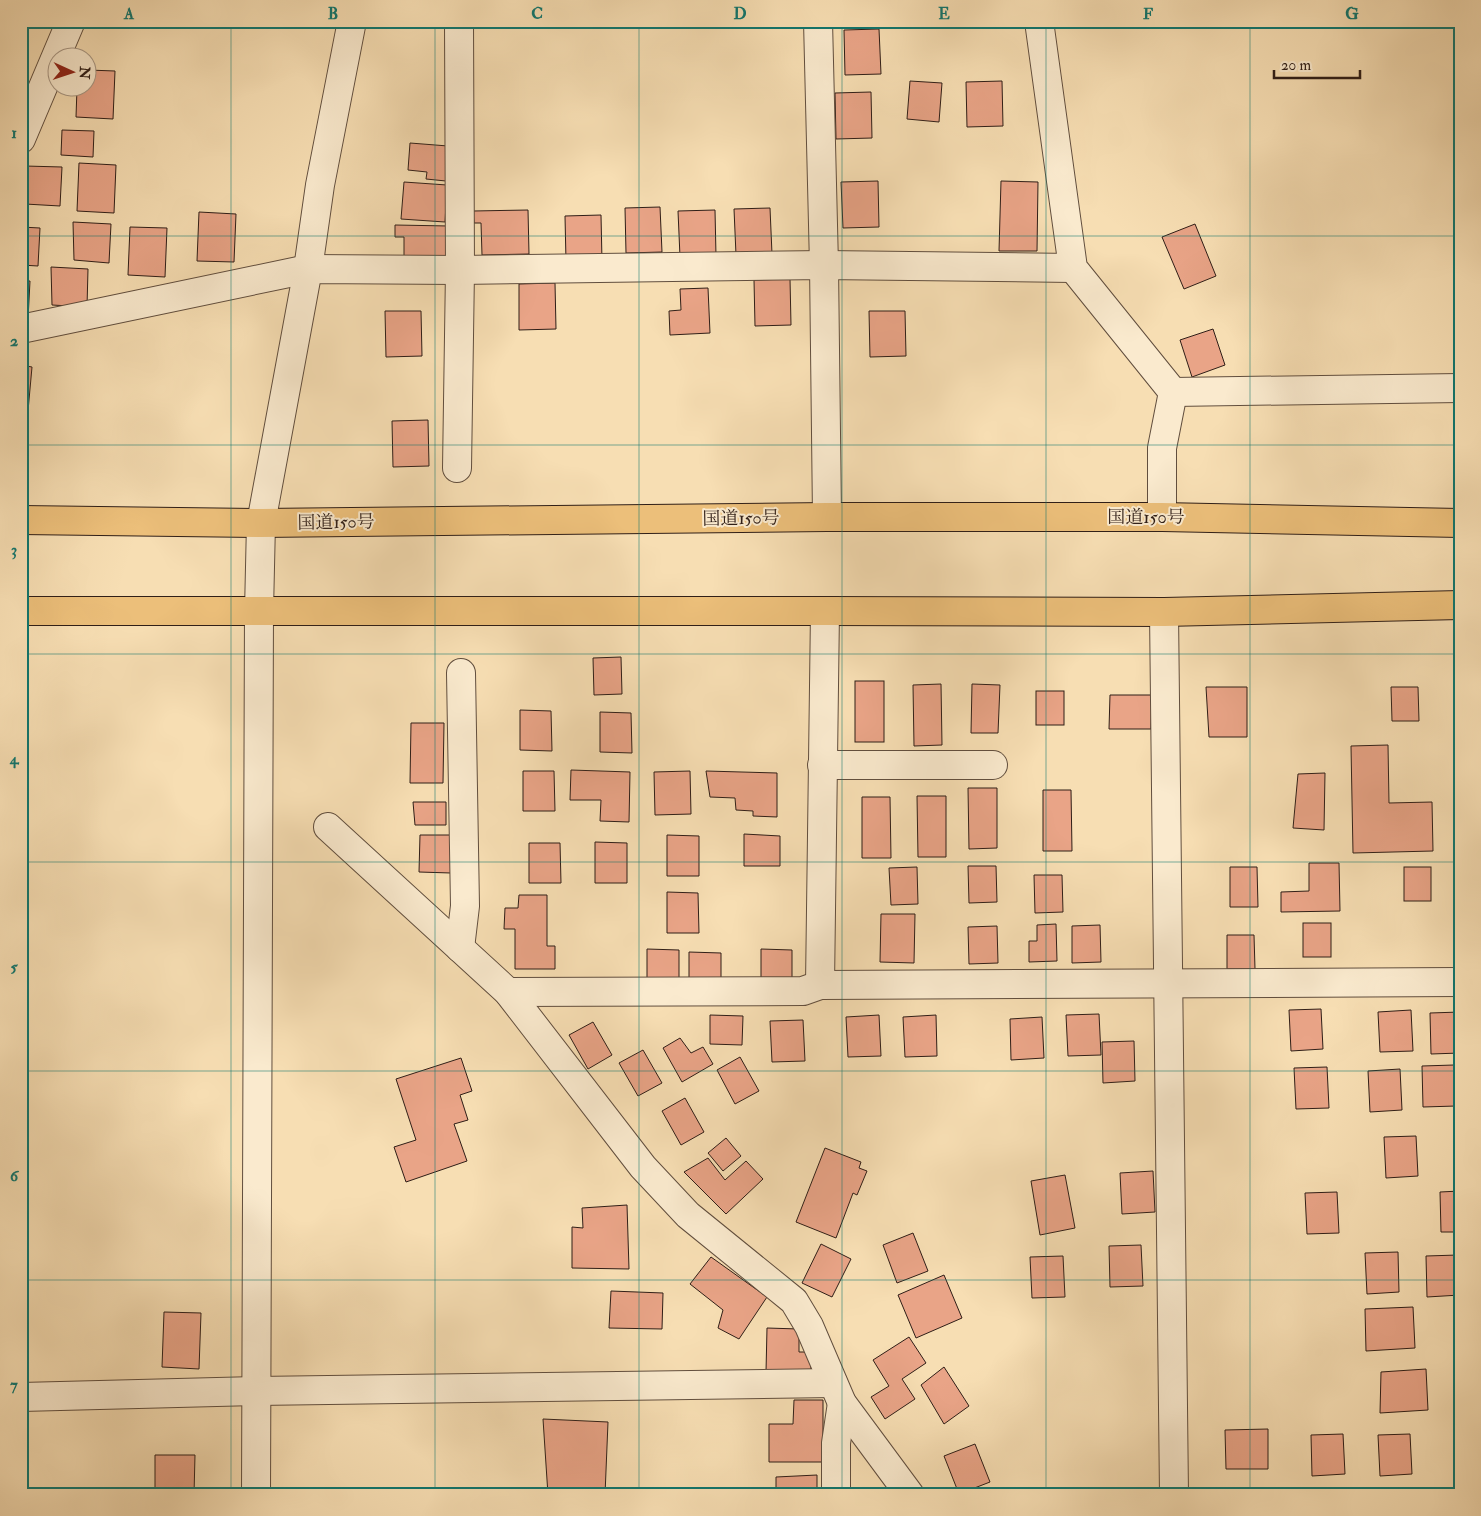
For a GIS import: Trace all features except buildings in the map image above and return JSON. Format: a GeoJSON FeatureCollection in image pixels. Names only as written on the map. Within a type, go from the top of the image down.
{"type":"FeatureCollection","features":[{"type":"Feature","properties":{"kind":"highway","name":"国道150号"},"geometry":{"type":"LineString","coordinates":[[21,520],[261,523],[827,517],[1162,517],[1460,523]]}},
{"type":"Feature","properties":{"kind":"highway"},"geometry":{"type":"LineString","coordinates":[[21,611],[1164,612],[1460,604]]}},
{"type":"Feature","properties":{"kind":"street"},"geometry":{"type":"LineString","coordinates":[[21,139],[71,21]]}},
{"type":"Feature","properties":{"kind":"street"},"geometry":{"type":"LineString","coordinates":[[256,1495],[259,611],[261,523],[308,269],[320,185],[352,21]]}},
{"type":"Feature","properties":{"kind":"street"},"geometry":{"type":"LineString","coordinates":[[458,21],[460,270],[458,468]]}},
{"type":"Feature","properties":{"kind":"street"},"geometry":{"type":"LineString","coordinates":[[818,21],[824,265],[827,517]]}},
{"type":"Feature","properties":{"kind":"street"},"geometry":{"type":"LineString","coordinates":[[1039,21],[1073,268],[1173,392],[1162,448],[1162,517]]}},
{"type":"Feature","properties":{"kind":"street"},"geometry":{"type":"LineString","coordinates":[[21,329],[308,269],[460,270],[824,265],[1073,268]]}},
{"type":"Feature","properties":{"kind":"street"},"geometry":{"type":"LineString","coordinates":[[1173,392],[1460,388]]}},
{"type":"Feature","properties":{"kind":"street"},"geometry":{"type":"LineString","coordinates":[[820,986],[825,611]]}},
{"type":"Feature","properties":{"kind":"street"},"geometry":{"type":"LineString","coordinates":[[1164,612],[1174,1495]]}},
{"type":"Feature","properties":{"kind":"street"},"geometry":{"type":"LineString","coordinates":[[460,948],[465,906],[461,674]]}},
{"type":"Feature","properties":{"kind":"street"},"geometry":{"type":"LineString","coordinates":[[822,765],[994,765]]}},
{"type":"Feature","properties":{"kind":"street"},"geometry":{"type":"LineString","coordinates":[[328,827],[508,992],[643,1168],[688,1216],[794,1301],[809,1326],[837,1393],[910,1495]]}},
{"type":"Feature","properties":{"kind":"street"},"geometry":{"type":"LineString","coordinates":[[508,992],[803,990],[820,986],[1460,982]]}},
{"type":"Feature","properties":{"kind":"street"},"geometry":{"type":"LineString","coordinates":[[21,1397],[256,1391],[837,1393]]}},
{"type":"Feature","properties":{"kind":"street"},"geometry":{"type":"LineString","coordinates":[[836,1495],[837,1393]]}}]}
